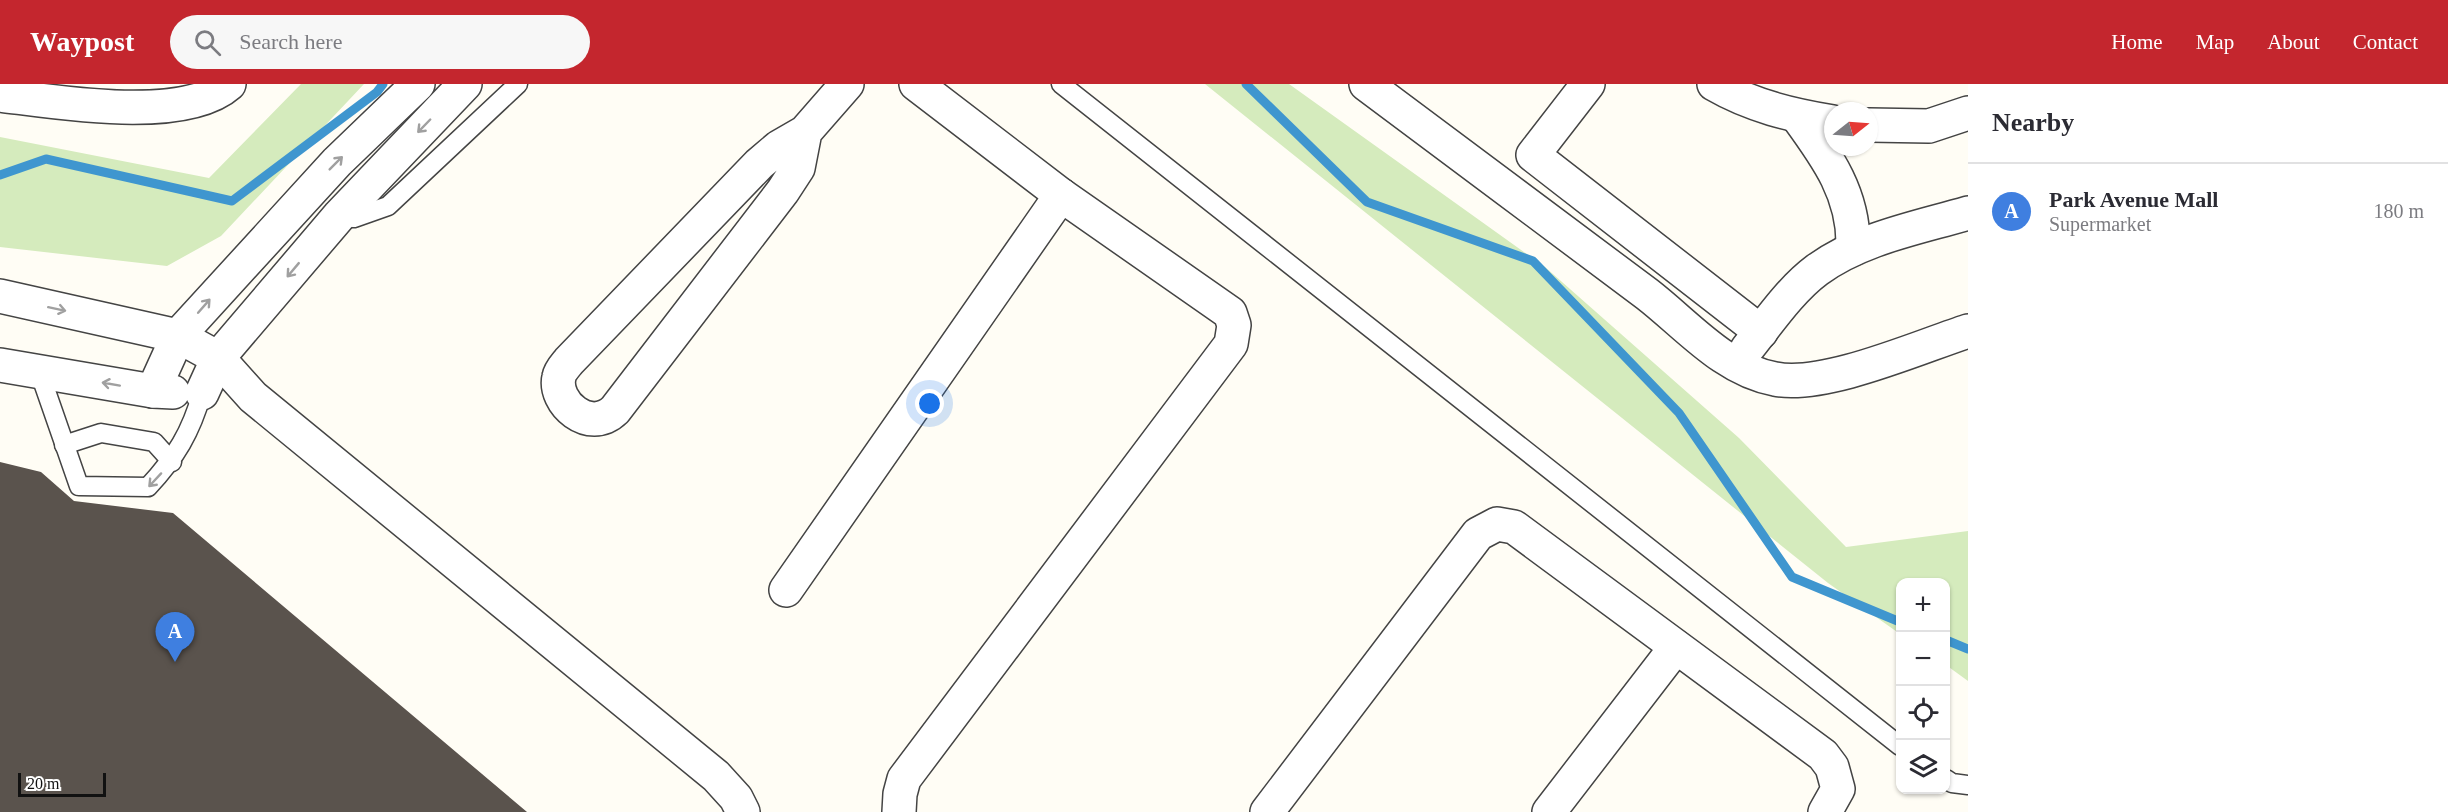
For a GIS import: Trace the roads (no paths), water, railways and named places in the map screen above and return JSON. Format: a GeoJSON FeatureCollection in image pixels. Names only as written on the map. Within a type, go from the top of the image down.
{"type":"FeatureCollection","features":[{"type":"Feature","properties":{"kind":"street"},"geometry":{"type":"LineString","coordinates":[[0,95],[83,105],[155,107],[221,92],[229,84]]}},
{"type":"Feature","properties":{"kind":"street"},"geometry":{"type":"LineString","coordinates":[[153,391],[178,336],[337,162],[418,84]]}},
{"type":"Feature","properties":{"kind":"street"},"geometry":{"type":"LineString","coordinates":[[202,393],[218,358],[339,216],[465,84]]}},
{"type":"Feature","properties":{"kind":"street"},"geometry":{"type":"LineString","coordinates":[[805,132],[798,168],[783,191],[615,410],[607,418],[594,421],[575,412],[559,390],[558,378],[569,361],[759,164],[779,147],[805,132],[846,84]]}},
{"type":"Feature","properties":{"kind":"street"},"geometry":{"type":"LineString","coordinates":[[899,812],[904,779],[1231,344],[1234,325],[1230,313],[1061,195],[916,84]]}},
{"type":"Feature","properties":{"kind":"street"},"geometry":{"type":"LineString","coordinates":[[1366,84],[1736,364],[1756,374],[1776,380],[1820,377],[1968,331]]}},
{"type":"Feature","properties":{"kind":"street"},"geometry":{"type":"LineString","coordinates":[[1588,84],[1533,155],[1761,332]]}},
{"type":"Feature","properties":{"kind":"street"},"geometry":{"type":"LineString","coordinates":[[1714,84],[1751,103],[1797,116],[1824,120]]}},
{"type":"Feature","properties":{"kind":"street"},"geometry":{"type":"LineString","coordinates":[[1878,125],[1929,126],[1968,113]]}},
{"type":"Feature","properties":{"kind":"street"},"geometry":{"type":"LineString","coordinates":[[1797,116],[1831,163],[1843,187],[1851,214],[1852,249]]}},
{"type":"Feature","properties":{"kind":"street"},"geometry":{"type":"LineString","coordinates":[[786,590],[1061,195]]}},
{"type":"Feature","properties":{"kind":"street"},"geometry":{"type":"LineString","coordinates":[[1736,364],[1761,332],[1817,270],[1852,249],[1968,213]]}},
{"type":"Feature","properties":{"kind":"street"},"geometry":{"type":"LineString","coordinates":[[0,296],[178,336],[218,358],[253,397],[716,776],[736,798],[743,812]]}},
{"type":"Feature","properties":{"kind":"street"},"geometry":{"type":"LineString","coordinates":[[0,365],[153,391],[253,397]]}},
{"type":"Feature","properties":{"kind":"street"},"geometry":{"type":"LineString","coordinates":[[1267,812],[1479,534],[1497,524],[1514,527],[1823,755],[1832,767],[1838,789],[1835,799],[1825,812]]}},
{"type":"Feature","properties":{"kind":"street"},"geometry":{"type":"LineString","coordinates":[[1549,812],[1676,647]]}},
{"type":"Feature","properties":{"kind":"lane"},"geometry":{"type":"LineString","coordinates":[[339,216],[354,218],[388,206],[518,84]]}},
{"type":"Feature","properties":{"kind":"lane"},"geometry":{"type":"LineString","coordinates":[[1061,84],[1896,743]]}},
{"type":"Feature","properties":{"kind":"lane"},"geometry":{"type":"LineString","coordinates":[[39,371],[79,486],[148,487],[172,462],[194,422],[202,393]]}},
{"type":"Feature","properties":{"kind":"lane"},"geometry":{"type":"LineString","coordinates":[[64,445],[101,433],[154,442],[172,462]]}},
{"type":"Feature","properties":{"kind":"lane"},"geometry":{"type":"LineString","coordinates":[[1950,782],[1968,785]]}},
{"type":"Feature","properties":{"kind":"waterway"},"geometry":{"type":"LineString","coordinates":[[0,175],[46,159],[232,201],[377,92],[383,84]]}},
{"type":"Feature","properties":{"kind":"waterway"},"geometry":{"type":"LineString","coordinates":[[1246,84],[1367,202],[1533,261],[1679,413],[1792,577],[1896,620]]}},
{"type":"Feature","properties":{"kind":"waterway"},"geometry":{"type":"LineString","coordinates":[[1950,642],[1968,649]]}},
{"type":"Feature","properties":{"kind":"place","name":"Park Avenue Mall"},"geometry":{"type":"Point","coordinates":[175,662]}}]}
